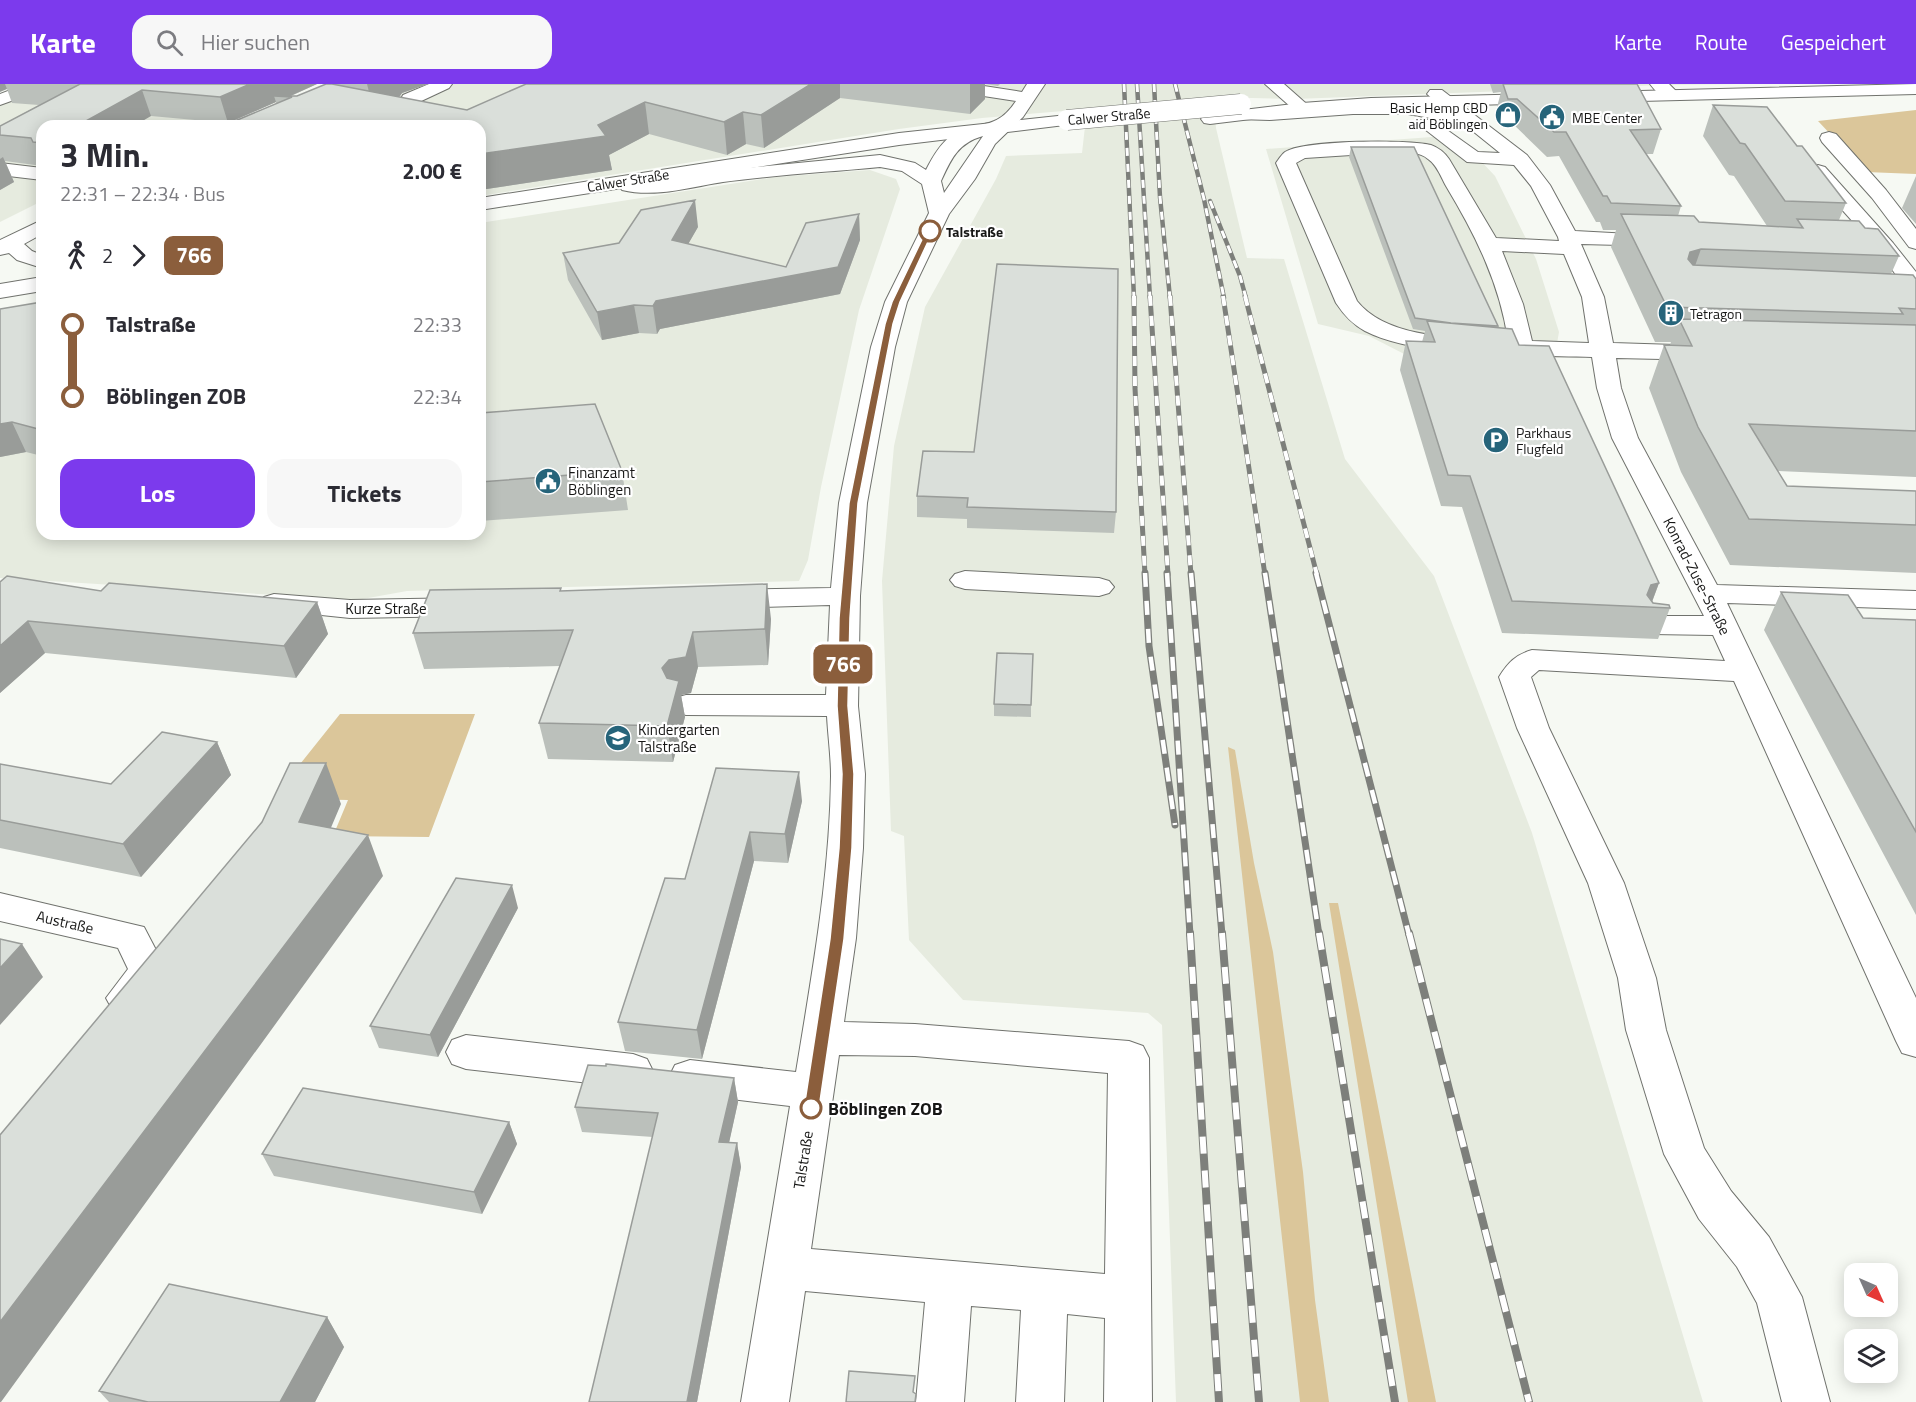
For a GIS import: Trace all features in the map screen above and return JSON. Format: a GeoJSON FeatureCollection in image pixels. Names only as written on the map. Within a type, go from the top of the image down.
{"type":"FeatureCollection","features":[{"type":"Feature","properties":{"kind":"street"},"geometry":{"type":"LineString","coordinates":[[0,100],[41,84]]}},
{"type":"Feature","properties":{"kind":"street"},"geometry":{"type":"LineString","coordinates":[[443,84],[410,99],[407,105],[417,109],[435,109],[465,116]]}},
{"type":"Feature","properties":{"kind":"street"},"geometry":{"type":"LineString","coordinates":[[938,84],[1031,91]]}},
{"type":"Feature","properties":{"kind":"street"},"geometry":{"type":"LineString","coordinates":[[1274,84],[1299,104]]}},
{"type":"Feature","properties":{"kind":"street"},"geometry":{"type":"LineString","coordinates":[[1582,93],[1744,84]]}},
{"type":"Feature","properties":{"kind":"street"},"geometry":{"type":"LineString","coordinates":[[1664,88],[1916,89]]}},
{"type":"Feature","properties":{"kind":"street","name":"Talstraße"},"geometry":{"type":"LineString","coordinates":[[765,1402],[837,939],[845,848],[848,774],[842,706],[845,596],[854,503],[883,347],[896,302],[939,213],[965,179],[988,141],[1005,126],[1031,91]]}},
{"type":"Feature","properties":{"kind":"street","name":"Calwer Straße"},"geometry":{"type":"LineString","coordinates":[[486,203],[827,149],[1005,126],[1066,127],[1210,119],[1242,110],[1291,115],[1434,107],[1559,94]]}},
{"type":"Feature","properties":{"kind":"street","name":"Calwer Straße"},"geometry":{"type":"LineString","coordinates":[[486,210],[723,170],[988,141],[1066,127],[1299,104],[1434,107]]}},
{"type":"Feature","properties":{"kind":"street"},"geometry":{"type":"LineString","coordinates":[[1434,107],[1474,158],[1520,159]]}},
{"type":"Feature","properties":{"kind":"street","name":"Konrad-Zuse-Straße"},"geometry":{"type":"LineString","coordinates":[[1434,107],[1475,123],[1520,159],[1540,185],[1570,242],[1593,297],[1610,388],[1625,438],[1724,627],[1916,1041]]}},
{"type":"Feature","properties":{"kind":"street"},"geometry":{"type":"LineString","coordinates":[[939,213],[931,181],[949,145],[965,135],[1005,126]]}},
{"type":"Feature","properties":{"kind":"street"},"geometry":{"type":"LineString","coordinates":[[1830,138],[1916,243]]}},
{"type":"Feature","properties":{"kind":"street"},"geometry":{"type":"LineString","coordinates":[[1521,348],[1518,322],[1510,294],[1488,244],[1441,160],[1432,152],[1398,146],[1305,152],[1288,158],[1286,163],[1338,286],[1347,303],[1359,317],[1375,327],[1424,339],[1521,348],[1729,354]]}},
{"type":"Feature","properties":{"kind":"street"},"geometry":{"type":"LineString","coordinates":[[1803,153],[1886,247],[1912,296]]}},
{"type":"Feature","properties":{"kind":"street","name":"Calwer Straße"},"geometry":{"type":"LineString","coordinates":[[629,186],[654,187],[725,176],[880,161],[901,165],[921,173],[931,181]]}},
{"type":"Feature","properties":{"kind":"street"},"geometry":{"type":"LineString","coordinates":[[0,169],[36,173]]}},
{"type":"Feature","properties":{"kind":"street"},"geometry":{"type":"LineString","coordinates":[[4,243],[36,221]]}},
{"type":"Feature","properties":{"kind":"street"},"geometry":{"type":"LineString","coordinates":[[4,243],[36,229]]}},
{"type":"Feature","properties":{"kind":"street"},"geometry":{"type":"LineString","coordinates":[[1488,244],[1530,246],[1570,242],[1675,240]]}},
{"type":"Feature","properties":{"kind":"street"},"geometry":{"type":"LineString","coordinates":[[4,243],[22,255],[36,260]]}},
{"type":"Feature","properties":{"kind":"street"},"geometry":{"type":"LineString","coordinates":[[0,275],[36,272]]}},
{"type":"Feature","properties":{"kind":"street"},"geometry":{"type":"LineString","coordinates":[[6,291],[36,285]]}},
{"type":"Feature","properties":{"kind":"street"},"geometry":{"type":"LineString","coordinates":[[965,580],[1100,587]]}},
{"type":"Feature","properties":{"kind":"street"},"geometry":{"type":"LineString","coordinates":[[1707,594],[1916,600]]}},
{"type":"Feature","properties":{"kind":"street"},"geometry":{"type":"LineString","coordinates":[[695,600],[845,596]]}},
{"type":"Feature","properties":{"kind":"street","name":"Kurze Straße"},"geometry":{"type":"LineString","coordinates":[[245,601],[350,609],[499,606]]}},
{"type":"Feature","properties":{"kind":"street"},"geometry":{"type":"LineString","coordinates":[[1652,625],[1724,627]]}},
{"type":"Feature","properties":{"kind":"street"},"geometry":{"type":"LineString","coordinates":[[1745,672],[1532,660],[1522,667],[1515,677],[1533,728],[1606,883],[1637,978],[1646,1030],[1685,1154],[1715,1206],[1753,1252],[1779,1297],[1806,1402]]}},
{"type":"Feature","properties":{"kind":"street"},"geometry":{"type":"LineString","coordinates":[[686,705],[842,706]]}},
{"type":"Feature","properties":{"kind":"street","name":"Austraße"},"geometry":{"type":"LineString","coordinates":[[0,907],[130,937],[148,971],[104,1025]]}},
{"type":"Feature","properties":{"kind":"street"},"geometry":{"type":"LineString","coordinates":[[822,1038],[915,1040],[1129,1058],[1128,1402]]}},
{"type":"Feature","properties":{"kind":"street"},"geometry":{"type":"LineString","coordinates":[[466,1052],[814,1091]]}},
{"type":"Feature","properties":{"kind":"street"},"geometry":{"type":"LineString","coordinates":[[785,1268],[1127,1298]]}},
{"type":"Feature","properties":{"kind":"street"},"geometry":{"type":"LineString","coordinates":[[940,1402],[950,1283]]}},
{"type":"Feature","properties":{"kind":"street"},"geometry":{"type":"LineString","coordinates":[[1040,1402],[1044,1291]]}},
{"type":"Feature","properties":{"kind":"shaded area"},"geometry":{"type":"Polygon","coordinates":[[[52,84],[305,84],[222,120],[36,120],[36,204],[0,222],[0,105],[52,84]]]}},
{"type":"Feature","properties":{"kind":"shaded area"},"geometry":{"type":"Polygon","coordinates":[[[364,84],[1738,84],[1295,99],[1213,97],[1216,128],[1247,258],[1284,259],[1345,459],[1434,576],[1532,833],[1703,1402],[1176,1402],[1162,1025],[1148,1013],[963,1000],[909,940],[904,836],[891,831],[882,581],[894,446],[925,307],[996,179],[1006,156],[1082,153],[1087,109],[982,118],[899,129],[486,195],[486,120],[282,120],[364,84]]]}},
{"type":"Feature","properties":{"kind":"shaded area"},"geometry":{"type":"Polygon","coordinates":[[[1916,110],[1916,174],[1866,172],[1818,121],[1916,110]]]}},
{"type":"Feature","properties":{"kind":"shaded area"},"geometry":{"type":"Polygon","coordinates":[[[1432,137],[1459,138],[1495,176],[1536,259],[1559,332],[1556,349],[1412,358],[1369,336],[1318,324],[1266,149],[1432,137]]]}},
{"type":"Feature","properties":{"kind":"shaded area"},"geometry":{"type":"Polygon","coordinates":[[[870,170],[896,179],[900,189],[859,310],[821,487],[808,560],[799,581],[407,591],[357,600],[0,578],[0,313],[36,305],[36,540],[486,540],[486,222],[776,177],[870,170]]]}},
{"type":"Feature","properties":{"kind":"shaded area"},"geometry":{"type":"Polygon","coordinates":[[[340,714],[475,714],[429,837],[333,836],[348,800],[299,799],[277,793],[340,714]]]}},
{"type":"Feature","properties":{"kind":"shaded area"},"geometry":{"type":"Polygon","coordinates":[[[1228,747],[1235,750],[1254,863],[1273,952],[1303,1172],[1315,1300],[1329,1402],[1300,1402],[1228,747]]]}},
{"type":"Feature","properties":{"kind":"shaded area"},"geometry":{"type":"Polygon","coordinates":[[[1329,903],[1338,903],[1436,1402],[1408,1402],[1329,903]]]}},
{"type":"Feature","properties":{"kind":"building"},"geometry":{"type":"Polygon","coordinates":[[[80,84],[250,84],[220,97],[142,90],[88,120],[36,120],[36,142],[31,138],[0,135],[0,126],[80,84]]]}},
{"type":"Feature","properties":{"kind":"building"},"geometry":{"type":"Polygon","coordinates":[[[326,84],[332,84],[467,110],[526,84],[811,84],[761,115],[743,112],[724,122],[645,102],[598,125],[606,136],[486,153],[486,120],[237,120],[292,97],[274,96],[297,96],[326,84]]]}},
{"type":"Feature","properties":{"kind":"building"},"geometry":{"type":"Polygon","coordinates":[[[1503,84],[1637,84],[1661,129],[1630,130],[1681,206],[1611,203],[1607,196],[1603,196],[1566,132],[1554,132],[1517,99],[1508,99],[1503,84]]]}},
{"type":"Feature","properties":{"kind":"building"},"geometry":{"type":"Polygon","coordinates":[[[1713,105],[1767,107],[1797,146],[1802,146],[1846,203],[1785,201],[1745,144],[1740,143],[1713,105]]]}},
{"type":"Feature","properties":{"kind":"building"},"geometry":{"type":"Polygon","coordinates":[[[1351,147],[1414,147],[1498,326],[1415,318],[1351,147]]]}},
{"type":"Feature","properties":{"kind":"building"},"geometry":{"type":"Polygon","coordinates":[[[695,200],[672,240],[786,267],[806,223],[859,214],[838,267],[656,301],[653,306],[634,305],[597,312],[563,253],[619,243],[641,210],[695,200]]]}},
{"type":"Feature","properties":{"kind":"building"},"geometry":{"type":"Polygon","coordinates":[[[1621,214],[1694,216],[1699,222],[1803,228],[1797,219],[1859,221],[1865,228],[1878,229],[1899,256],[1701,249],[1690,252],[1688,259],[1693,265],[1913,275],[1916,279],[1916,309],[1899,308],[1903,314],[1667,307],[1621,214]]]}},
{"type":"Feature","properties":{"kind":"building"},"geometry":{"type":"Polygon","coordinates":[[[997,264],[1118,269],[1116,512],[967,507],[968,498],[917,496],[923,451],[974,452],[997,264]]]}},
{"type":"Feature","properties":{"kind":"building"},"geometry":{"type":"Polygon","coordinates":[[[36,303],[36,428],[12,422],[0,424],[0,309],[36,303]]]}},
{"type":"Feature","properties":{"kind":"building"},"geometry":{"type":"Polygon","coordinates":[[[1679,319],[1916,325],[1916,431],[1749,424],[1787,486],[1916,491],[1916,525],[1749,519],[1698,427],[1664,345],[1692,346],[1679,319]]]}},
{"type":"Feature","properties":{"kind":"building","name":"Parkhaus Flugfeld"},"geometry":{"type":"Polygon","coordinates":[[[1427,321],[1512,329],[1519,345],[1549,346],[1659,583],[1651,585],[1647,595],[1653,603],[1669,605],[1670,608],[1512,601],[1470,476],[1448,475],[1406,341],[1435,342],[1427,321]]]}},
{"type":"Feature","properties":{"kind":"building"},"geometry":{"type":"Polygon","coordinates":[[[595,404],[622,471],[486,482],[486,413],[595,404]]]}},
{"type":"Feature","properties":{"kind":"building"},"geometry":{"type":"Polygon","coordinates":[[[7,576],[101,591],[109,583],[317,602],[284,646],[28,621],[0,646],[0,582],[7,576]]]}},
{"type":"Feature","properties":{"kind":"building"},"geometry":{"type":"Polygon","coordinates":[[[767,584],[765,629],[693,632],[686,657],[669,660],[662,668],[667,678],[679,681],[667,726],[539,723],[573,630],[413,633],[430,590],[561,588],[560,591],[767,584]]]}},
{"type":"Feature","properties":{"kind":"building"},"geometry":{"type":"Polygon","coordinates":[[[1781,592],[1848,595],[1863,618],[1916,620],[1916,832],[1781,592]]]}},
{"type":"Feature","properties":{"kind":"building"},"geometry":{"type":"Polygon","coordinates":[[[997,653],[1033,654],[1031,705],[994,704],[997,653]]]}},
{"type":"Feature","properties":{"kind":"building"},"geometry":{"type":"Polygon","coordinates":[[[162,732],[217,742],[123,844],[0,820],[0,764],[111,784],[162,732]]]}},
{"type":"Feature","properties":{"kind":"building"},"geometry":{"type":"Polygon","coordinates":[[[290,763],[326,763],[299,822],[368,835],[0,1322],[0,1135],[262,822],[290,763]]]}},
{"type":"Feature","properties":{"kind":"building"},"geometry":{"type":"Polygon","coordinates":[[[716,768],[799,772],[785,834],[750,832],[697,1030],[618,1022],[665,878],[685,879],[716,768]]]}},
{"type":"Feature","properties":{"kind":"building"},"geometry":{"type":"Polygon","coordinates":[[[456,878],[512,885],[430,1035],[370,1026],[456,878]]]}},
{"type":"Feature","properties":{"kind":"building"},"geometry":{"type":"Polygon","coordinates":[[[0,939],[22,944],[0,968],[0,939]]]}},
{"type":"Feature","properties":{"kind":"building"},"geometry":{"type":"Polygon","coordinates":[[[606,1064],[734,1078],[719,1142],[737,1143],[687,1402],[589,1402],[658,1113],[575,1107],[588,1065],[606,1066],[606,1064]]]}},
{"type":"Feature","properties":{"kind":"building"},"geometry":{"type":"Polygon","coordinates":[[[303,1088],[509,1122],[474,1192],[262,1154],[303,1088]]]}},
{"type":"Feature","properties":{"kind":"building"},"geometry":{"type":"Polygon","coordinates":[[[169,1284],[327,1317],[280,1402],[148,1402],[99,1391],[169,1284]]]}},
{"type":"Feature","properties":{"kind":"building"},"geometry":{"type":"Polygon","coordinates":[[[849,1371],[915,1376],[913,1392],[916,1394],[915,1402],[846,1402],[849,1371]]]}},
{"type":"Feature","properties":{"kind":"railway"},"geometry":{"type":"LineString","coordinates":[[1124,84],[1134,298]]}},
{"type":"Feature","properties":{"kind":"railway"},"geometry":{"type":"LineString","coordinates":[[1137,84],[1150,298]]}},
{"type":"Feature","properties":{"kind":"railway"},"geometry":{"type":"LineString","coordinates":[[1154,84],[1160,197],[1170,298]]}},
{"type":"Feature","properties":{"kind":"railway"},"geometry":{"type":"LineString","coordinates":[[1175,84],[1204,199],[1224,298]]}},
{"type":"Feature","properties":{"kind":"railway"},"geometry":{"type":"LineString","coordinates":[[1210,201],[1240,276],[1246,298]]}},
{"type":"Feature","properties":{"kind":"railway"},"geometry":{"type":"LineString","coordinates":[[1134,296],[1135,388],[1145,575]]}},
{"type":"Feature","properties":{"kind":"railway"},"geometry":{"type":"LineString","coordinates":[[1150,296],[1168,575]]}},
{"type":"Feature","properties":{"kind":"railway"},"geometry":{"type":"LineString","coordinates":[[1170,296],[1191,575]]}},
{"type":"Feature","properties":{"kind":"railway"},"geometry":{"type":"LineString","coordinates":[[1223,296],[1265,575]]}},
{"type":"Feature","properties":{"kind":"railway"},"geometry":{"type":"LineString","coordinates":[[1245,296],[1317,575]]}},
{"type":"Feature","properties":{"kind":"railway"},"geometry":{"type":"LineString","coordinates":[[1145,573],[1149,646],[1175,825]]}},
{"type":"Feature","properties":{"kind":"railway"},"geometry":{"type":"LineString","coordinates":[[1167,573],[1190,935]]}},
{"type":"Feature","properties":{"kind":"railway"},"geometry":{"type":"LineString","coordinates":[[1191,573],[1222,935]]}},
{"type":"Feature","properties":{"kind":"railway"},"geometry":{"type":"LineString","coordinates":[[1265,573],[1319,935]]}},
{"type":"Feature","properties":{"kind":"railway"},"geometry":{"type":"LineString","coordinates":[[1316,573],[1409,935]]}},
{"type":"Feature","properties":{"kind":"railway"},"geometry":{"type":"LineString","coordinates":[[1190,933],[1219,1402]]}},
{"type":"Feature","properties":{"kind":"railway"},"geometry":{"type":"LineString","coordinates":[[1222,933],[1259,1402]]}},
{"type":"Feature","properties":{"kind":"railway"},"geometry":{"type":"LineString","coordinates":[[1319,933],[1395,1402]]}},
{"type":"Feature","properties":{"kind":"railway"},"geometry":{"type":"LineString","coordinates":[[1409,933],[1529,1402]]}},
{"type":"Feature","properties":{"kind":"bus line","name":"766"},"geometry":{"type":"LineString","coordinates":[[811,1108],[837,939],[845,848],[848,774],[842,706],[844,618],[854,503],[889,324],[896,302],[930,231]]}},
{"type":"Feature","properties":{"kind":"place","name":"Basic Hemp CBD aid Böblingen"},"geometry":{"type":"Point","coordinates":[1508,115]}},
{"type":"Feature","properties":{"kind":"place","name":"MBE Center"},"geometry":{"type":"Point","coordinates":[1552,117]}},
{"type":"Feature","properties":{"kind":"place","name":"Talstraße"},"geometry":{"type":"Point","coordinates":[930,231]}},
{"type":"Feature","properties":{"kind":"place","name":"Tetragon"},"geometry":{"type":"Point","coordinates":[1671,313]}},
{"type":"Feature","properties":{"kind":"place","name":"Parkhaus Flugfeld"},"geometry":{"type":"Point","coordinates":[1496,440]}},
{"type":"Feature","properties":{"kind":"place","name":"Finanzamt Böblingen"},"geometry":{"type":"Point","coordinates":[548,481]}},
{"type":"Feature","properties":{"kind":"place","name":"Kindergarten Talstraße"},"geometry":{"type":"Point","coordinates":[618,738]}},
{"type":"Feature","properties":{"kind":"place","name":"Böblingen ZOB"},"geometry":{"type":"Point","coordinates":[811,1108]}}]}
